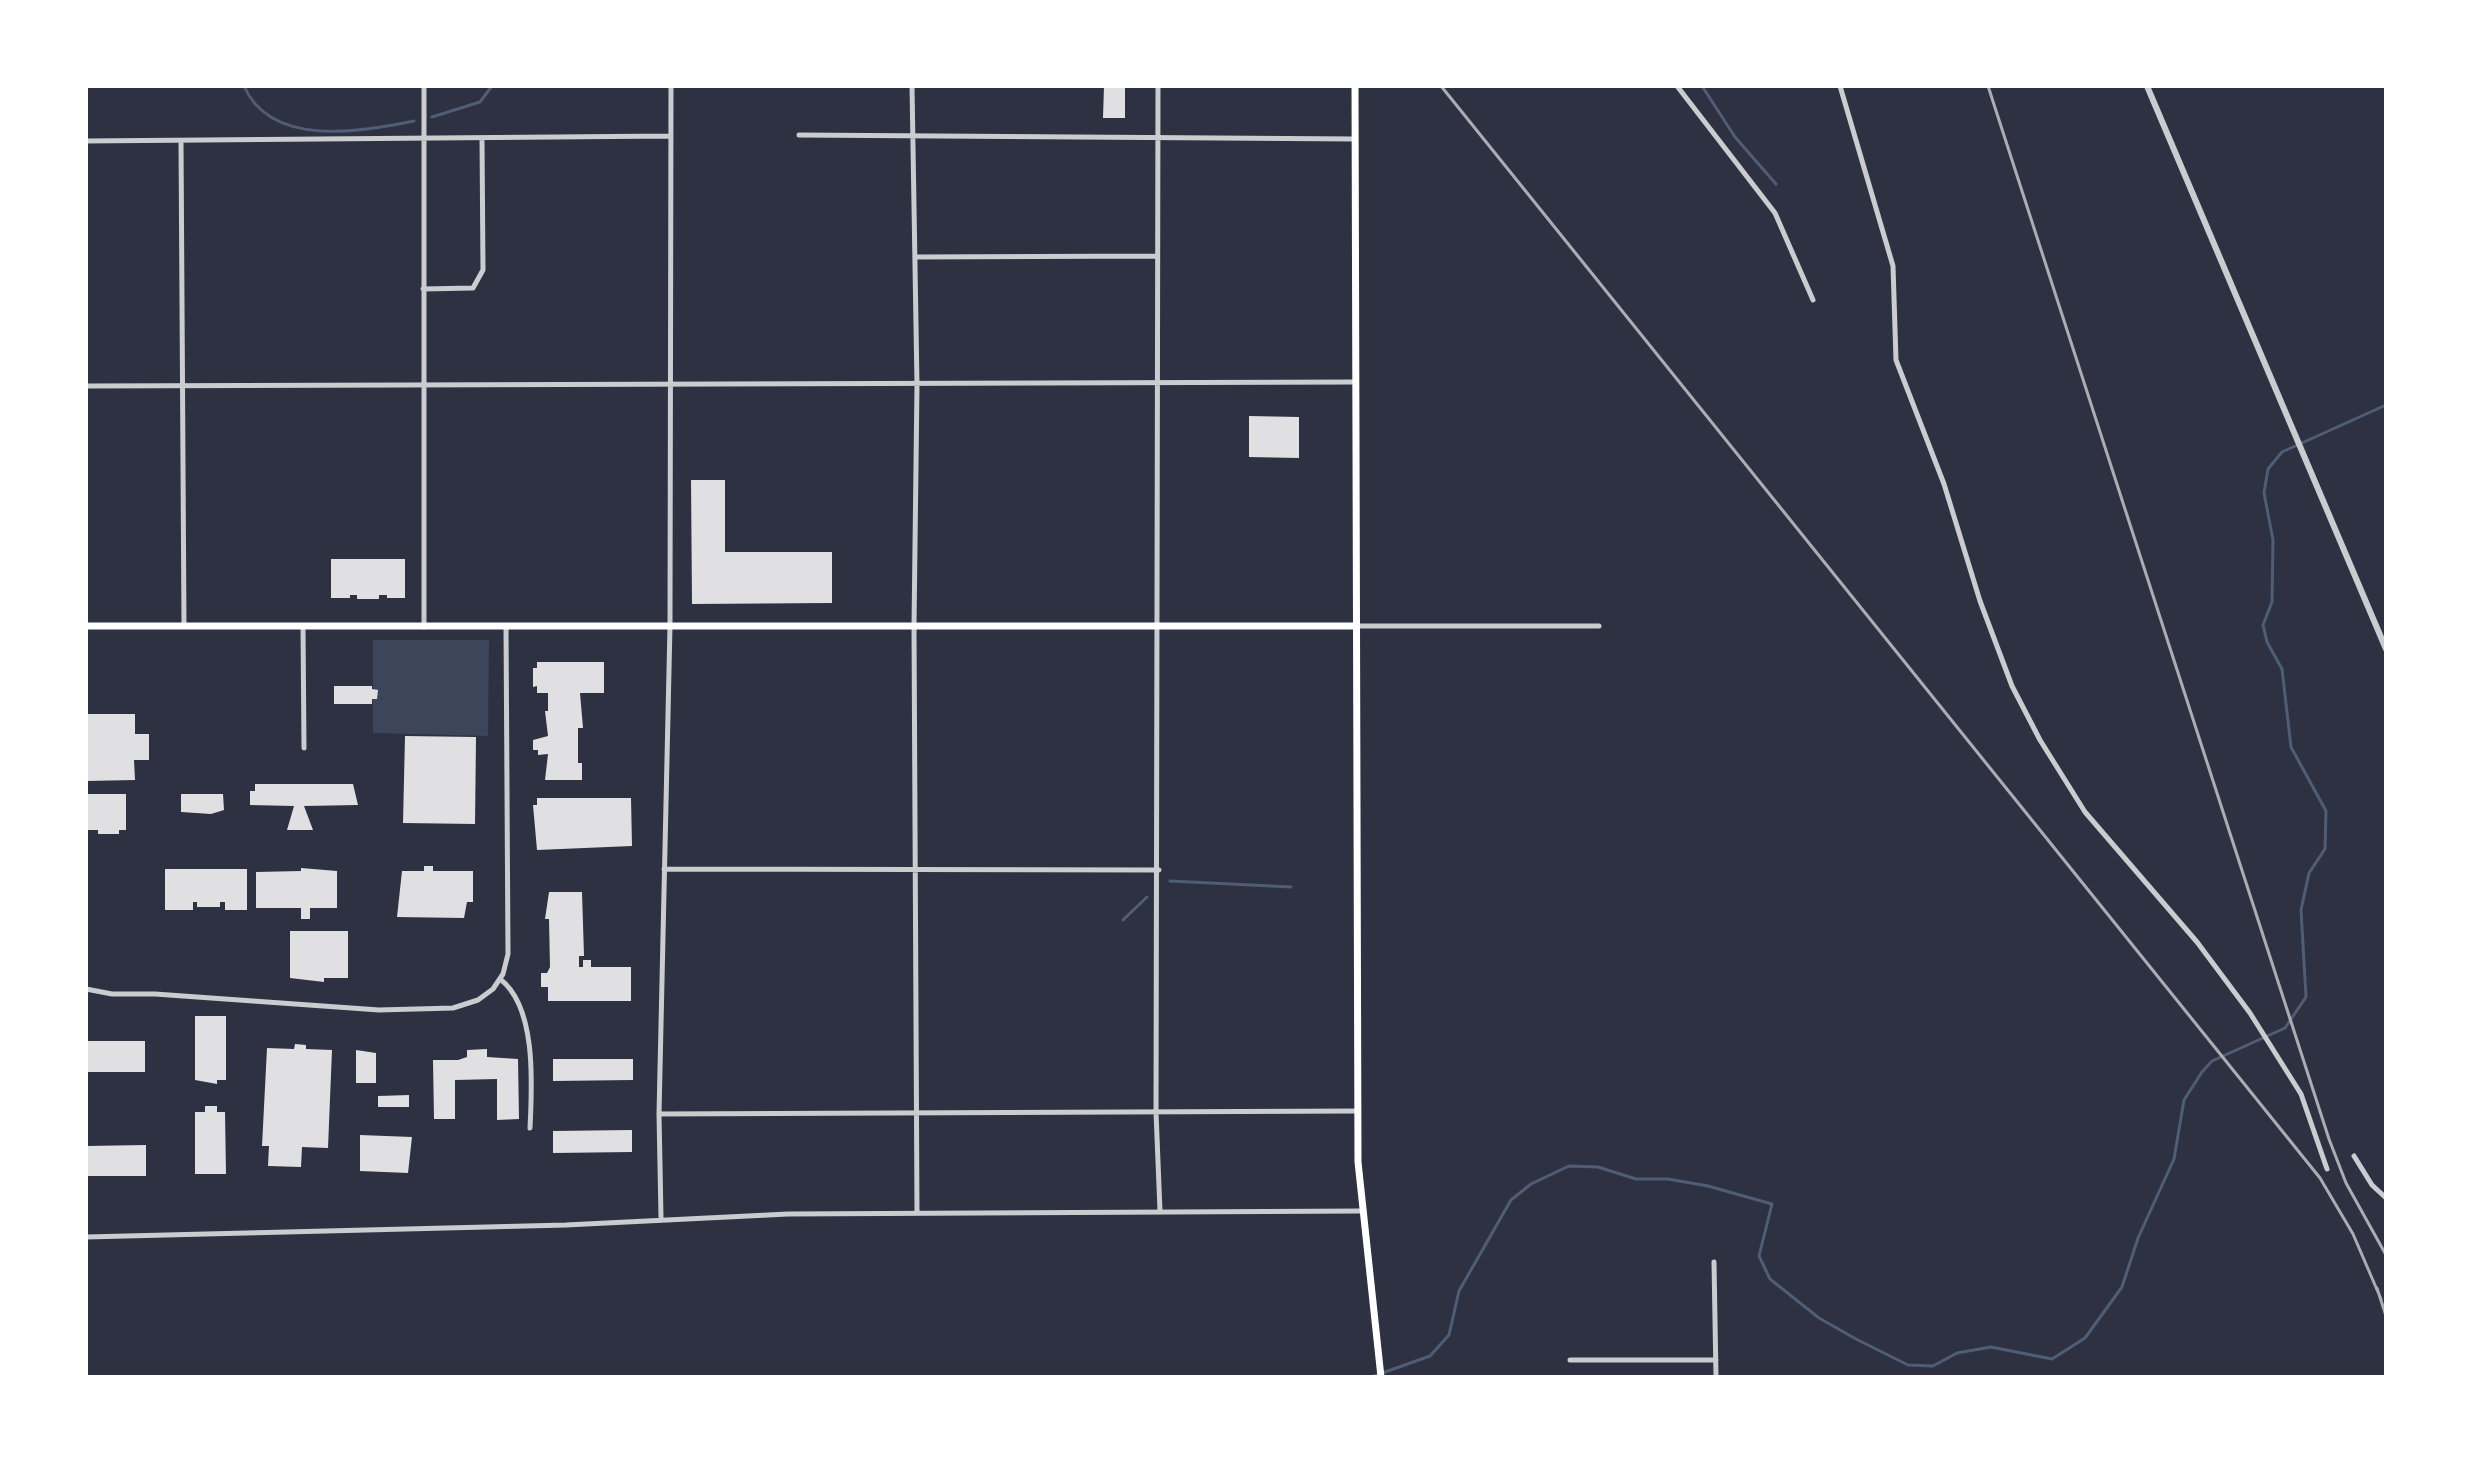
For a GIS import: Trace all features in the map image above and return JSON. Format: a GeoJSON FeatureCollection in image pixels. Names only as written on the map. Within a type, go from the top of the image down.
{"type":"FeatureCollection","features":[{"type":"Feature","properties":{"kind":"main road"},"geometry":{"type":"LineString","coordinates":[[1355,86],[1357,1111],[1361,1211],[1381,1377]]}},
{"type":"Feature","properties":{"kind":"main road"},"geometry":{"type":"LineString","coordinates":[[86,626],[1356,626]]}},
{"type":"Feature","properties":{"kind":"street"},"geometry":{"type":"LineString","coordinates":[[424,86],[421,384],[424,627]]}},
{"type":"Feature","properties":{"kind":"street"},"geometry":{"type":"LineString","coordinates":[[661,1217],[659,1114],[670,626],[671,86]]}},
{"type":"Feature","properties":{"kind":"street"},"geometry":{"type":"LineString","coordinates":[[912,86],[917,385],[914,626],[917,1213]]}},
{"type":"Feature","properties":{"kind":"street"},"geometry":{"type":"LineString","coordinates":[[1158,86],[1159,870],[1156,1112],[1160,1211]]}},
{"type":"Feature","properties":{"kind":"street"},"geometry":{"type":"LineString","coordinates":[[1677,86],[1775,213],[1813,300]]}},
{"type":"Feature","properties":{"kind":"street"},"geometry":{"type":"LineString","coordinates":[[1840,86],[1893,266],[1896,360],[1944,484],[1980,601],[2012,686],[2040,740],[2085,812],[2197,942],[2250,1013],[2306,1106],[2327,1169]]}},
{"type":"Feature","properties":{"kind":"street"},"geometry":{"type":"LineString","coordinates":[[2147,86],[2386,649]]}},
{"type":"Feature","properties":{"kind":"street"},"geometry":{"type":"LineString","coordinates":[[799,135],[1355,139]]}},
{"type":"Feature","properties":{"kind":"street"},"geometry":{"type":"LineString","coordinates":[[86,141],[670,136]]}},
{"type":"Feature","properties":{"kind":"street"},"geometry":{"type":"LineString","coordinates":[[423,289],[473,288],[480,281],[483,270],[482,139]]}},
{"type":"Feature","properties":{"kind":"street"},"geometry":{"type":"LineString","coordinates":[[181,141],[184,626]]}},
{"type":"Feature","properties":{"kind":"street"},"geometry":{"type":"LineString","coordinates":[[916,257],[1156,256]]}},
{"type":"Feature","properties":{"kind":"street"},"geometry":{"type":"LineString","coordinates":[[86,386],[1356,382]]}},
{"type":"Feature","properties":{"kind":"street"},"geometry":{"type":"LineString","coordinates":[[303,625],[304,748]]}},
{"type":"Feature","properties":{"kind":"street"},"geometry":{"type":"LineString","coordinates":[[86,989],[112,994],[415,1010],[465,1005],[486,996],[500,979],[508,954],[506,626]]}},
{"type":"Feature","properties":{"kind":"street"},"geometry":{"type":"LineString","coordinates":[[1356,626],[1599,626]]}},
{"type":"Feature","properties":{"kind":"street"},"geometry":{"type":"LineString","coordinates":[[664,869],[1159,870]]}},
{"type":"Feature","properties":{"kind":"street"},"geometry":{"type":"LineString","coordinates":[[500,979],[509,985],[529,1043],[530,1128]]}},
{"type":"Feature","properties":{"kind":"street"},"geometry":{"type":"LineString","coordinates":[[659,1114],[1357,1111]]}},
{"type":"Feature","properties":{"kind":"street"},"geometry":{"type":"LineString","coordinates":[[2354,1156],[2372,1185],[2386,1198]]}},
{"type":"Feature","properties":{"kind":"street"},"geometry":{"type":"LineString","coordinates":[[86,1237],[566,1225],[661,1217],[1361,1211]]}},
{"type":"Feature","properties":{"kind":"street"},"geometry":{"type":"LineString","coordinates":[[1714,1262],[1716,1377]]}},
{"type":"Feature","properties":{"kind":"street"},"geometry":{"type":"LineString","coordinates":[[1570,1360],[1716,1360]]}},
{"type":"Feature","properties":{"kind":"shaded area"},"geometry":{"type":"Polygon","coordinates":[[[373,640],[489,640],[488,736],[373,733],[373,640]]]}},
{"type":"Feature","properties":{"kind":"building"},"geometry":{"type":"Polygon","coordinates":[[[1104,86],[1125,86],[1125,118],[1103,118],[1104,86]]]}},
{"type":"Feature","properties":{"kind":"building"},"geometry":{"type":"Polygon","coordinates":[[[1249,416],[1299,417],[1299,458],[1249,457],[1249,416]]]}},
{"type":"Feature","properties":{"kind":"building"},"geometry":{"type":"Polygon","coordinates":[[[691,480],[725,480],[725,552],[832,552],[832,603],[692,604],[691,480]]]}},
{"type":"Feature","properties":{"kind":"building"},"geometry":{"type":"Polygon","coordinates":[[[331,559],[405,559],[405,598],[379,595],[379,599],[357,599],[357,595],[350,595],[350,598],[331,598],[331,559]]]}},
{"type":"Feature","properties":{"kind":"building"},"geometry":{"type":"Polygon","coordinates":[[[537,662],[604,662],[604,693],[580,693],[583,728],[578,728],[578,763],[582,763],[582,780],[545,780],[548,754],[538,755],[538,750],[533,750],[533,740],[548,736],[545,711],[548,711],[548,693],[537,693],[537,686],[533,687],[533,668],[537,668],[537,662]]]}},
{"type":"Feature","properties":{"kind":"building"},"geometry":{"type":"Polygon","coordinates":[[[334,686],[372,686],[372,689],[378,690],[377,699],[372,699],[372,704],[334,704],[334,686]]]}},
{"type":"Feature","properties":{"kind":"building"},"geometry":{"type":"Polygon","coordinates":[[[86,714],[135,714],[135,734],[149,734],[149,760],[134,760],[135,780],[86,781],[86,714]]]}},
{"type":"Feature","properties":{"kind":"building"},"geometry":{"type":"Polygon","coordinates":[[[405,736],[476,737],[475,824],[403,823],[405,736]]]}},
{"type":"Feature","properties":{"kind":"building"},"geometry":{"type":"Polygon","coordinates":[[[255,784],[353,784],[358,805],[304,806],[313,830],[287,830],[294,806],[250,805],[250,791],[255,791],[255,784]]]}},
{"type":"Feature","properties":{"kind":"building"},"geometry":{"type":"Polygon","coordinates":[[[88,794],[126,794],[126,830],[119,830],[119,834],[98,834],[98,830],[87,830],[88,794]]]}},
{"type":"Feature","properties":{"kind":"building"},"geometry":{"type":"Polygon","coordinates":[[[181,794],[223,794],[224,810],[211,814],[181,812],[181,794]]]}},
{"type":"Feature","properties":{"kind":"building"},"geometry":{"type":"Polygon","coordinates":[[[537,798],[631,798],[632,846],[537,850],[533,805],[537,805],[537,798]]]}},
{"type":"Feature","properties":{"kind":"building"},"geometry":{"type":"Polygon","coordinates":[[[424,866],[433,866],[433,871],[473,871],[473,902],[467,902],[464,918],[397,917],[402,871],[424,871],[424,866]]]}},
{"type":"Feature","properties":{"kind":"building"},"geometry":{"type":"Polygon","coordinates":[[[301,868],[337,871],[337,908],[310,908],[310,919],[301,919],[301,908],[256,908],[256,872],[301,871],[301,868]]]}},
{"type":"Feature","properties":{"kind":"building"},"geometry":{"type":"Polygon","coordinates":[[[165,869],[247,869],[247,910],[225,910],[225,902],[220,902],[220,907],[197,907],[197,902],[193,902],[193,910],[165,910],[165,869]]]}},
{"type":"Feature","properties":{"kind":"building"},"geometry":{"type":"Polygon","coordinates":[[[549,892],[582,892],[584,956],[579,956],[579,967],[583,967],[583,960],[591,960],[591,967],[631,967],[631,1001],[548,1001],[548,987],[541,987],[541,973],[547,973],[550,967],[549,919],[545,919],[549,892]]]}},
{"type":"Feature","properties":{"kind":"building"},"geometry":{"type":"Polygon","coordinates":[[[290,931],[348,931],[348,978],[324,978],[324,982],[290,978],[290,931]]]}},
{"type":"Feature","properties":{"kind":"building"},"geometry":{"type":"Polygon","coordinates":[[[195,1016],[226,1016],[226,1080],[217,1080],[217,1084],[195,1080],[195,1016]]]}},
{"type":"Feature","properties":{"kind":"building"},"geometry":{"type":"Polygon","coordinates":[[[86,1041],[145,1041],[145,1072],[86,1072],[86,1041]]]}},
{"type":"Feature","properties":{"kind":"building"},"geometry":{"type":"Polygon","coordinates":[[[295,1044],[306,1045],[306,1049],[332,1050],[328,1148],[302,1147],[301,1167],[268,1166],[269,1146],[262,1146],[267,1048],[294,1049],[295,1044]]]}},
{"type":"Feature","properties":{"kind":"building"},"geometry":{"type":"Polygon","coordinates":[[[487,1049],[487,1057],[518,1059],[519,1119],[497,1120],[497,1079],[455,1080],[455,1119],[434,1119],[433,1060],[458,1060],[467,1057],[467,1050],[487,1049]]]}},
{"type":"Feature","properties":{"kind":"building"},"geometry":{"type":"Polygon","coordinates":[[[356,1050],[376,1053],[376,1083],[356,1083],[356,1050]]]}},
{"type":"Feature","properties":{"kind":"building"},"geometry":{"type":"Polygon","coordinates":[[[553,1059],[633,1059],[633,1080],[553,1081],[553,1059]]]}},
{"type":"Feature","properties":{"kind":"building"},"geometry":{"type":"Polygon","coordinates":[[[409,1095],[409,1107],[378,1107],[378,1096],[409,1095]]]}},
{"type":"Feature","properties":{"kind":"building"},"geometry":{"type":"Polygon","coordinates":[[[205,1106],[217,1106],[217,1112],[225,1112],[226,1174],[195,1174],[195,1112],[205,1112],[205,1106]]]}},
{"type":"Feature","properties":{"kind":"building"},"geometry":{"type":"Polygon","coordinates":[[[632,1130],[632,1152],[553,1153],[553,1131],[632,1130]]]}},
{"type":"Feature","properties":{"kind":"building"},"geometry":{"type":"Polygon","coordinates":[[[360,1135],[412,1137],[408,1173],[360,1171],[360,1135]]]}},
{"type":"Feature","properties":{"kind":"building"},"geometry":{"type":"Polygon","coordinates":[[[146,1145],[146,1176],[86,1176],[86,1146],[146,1145]]]}},
{"type":"Feature","properties":{"kind":"waterway"},"geometry":{"type":"LineString","coordinates":[[244,86],[257,106],[274,119],[296,127],[344,131],[414,121]]}},
{"type":"Feature","properties":{"kind":"waterway"},"geometry":{"type":"LineString","coordinates":[[432,117],[480,102],[492,86]]}},
{"type":"Feature","properties":{"kind":"waterway"},"geometry":{"type":"LineString","coordinates":[[1702,86],[1735,137],[1776,184]]}},
{"type":"Feature","properties":{"kind":"waterway"},"geometry":{"type":"LineString","coordinates":[[1371,1377],[1430,1356],[1449,1335],[1459,1291],[1511,1200],[1531,1184],[1569,1166],[1598,1167],[1636,1179],[1668,1179],[1708,1186],[1772,1204],[1759,1256],[1770,1279],[1819,1318],[1908,1365],[1933,1366],[1957,1353],[1991,1347],[2052,1359],[2085,1338],[2122,1287],[2138,1238],[2174,1159],[2184,1100],[2202,1072],[2212,1061],[2285,1028],[2306,997],[2301,910],[2309,873],[2325,849],[2326,811],[2291,747],[2282,669],[2267,642],[2263,625],[2272,602],[2273,540],[2264,493],[2268,469],[2282,452],[2386,405]]}},
{"type":"Feature","properties":{"kind":"waterway"},"geometry":{"type":"LineString","coordinates":[[1170,881],[1291,887]]}},
{"type":"Feature","properties":{"kind":"waterway"},"geometry":{"type":"LineString","coordinates":[[1123,920],[1147,897]]}},
{"type":"Feature","properties":{"kind":"railway"},"geometry":{"type":"LineString","coordinates":[[1441,86],[2320,1178],[2353,1234],[2381,1299]]}},
{"type":"Feature","properties":{"kind":"railway"},"geometry":{"type":"LineString","coordinates":[[1988,86],[2329,1139],[2346,1183],[2386,1255]]}},
{"type":"Feature","properties":{"kind":"railway"},"geometry":{"type":"LineString","coordinates":[[2377,1288],[2386,1316]]}}]}
